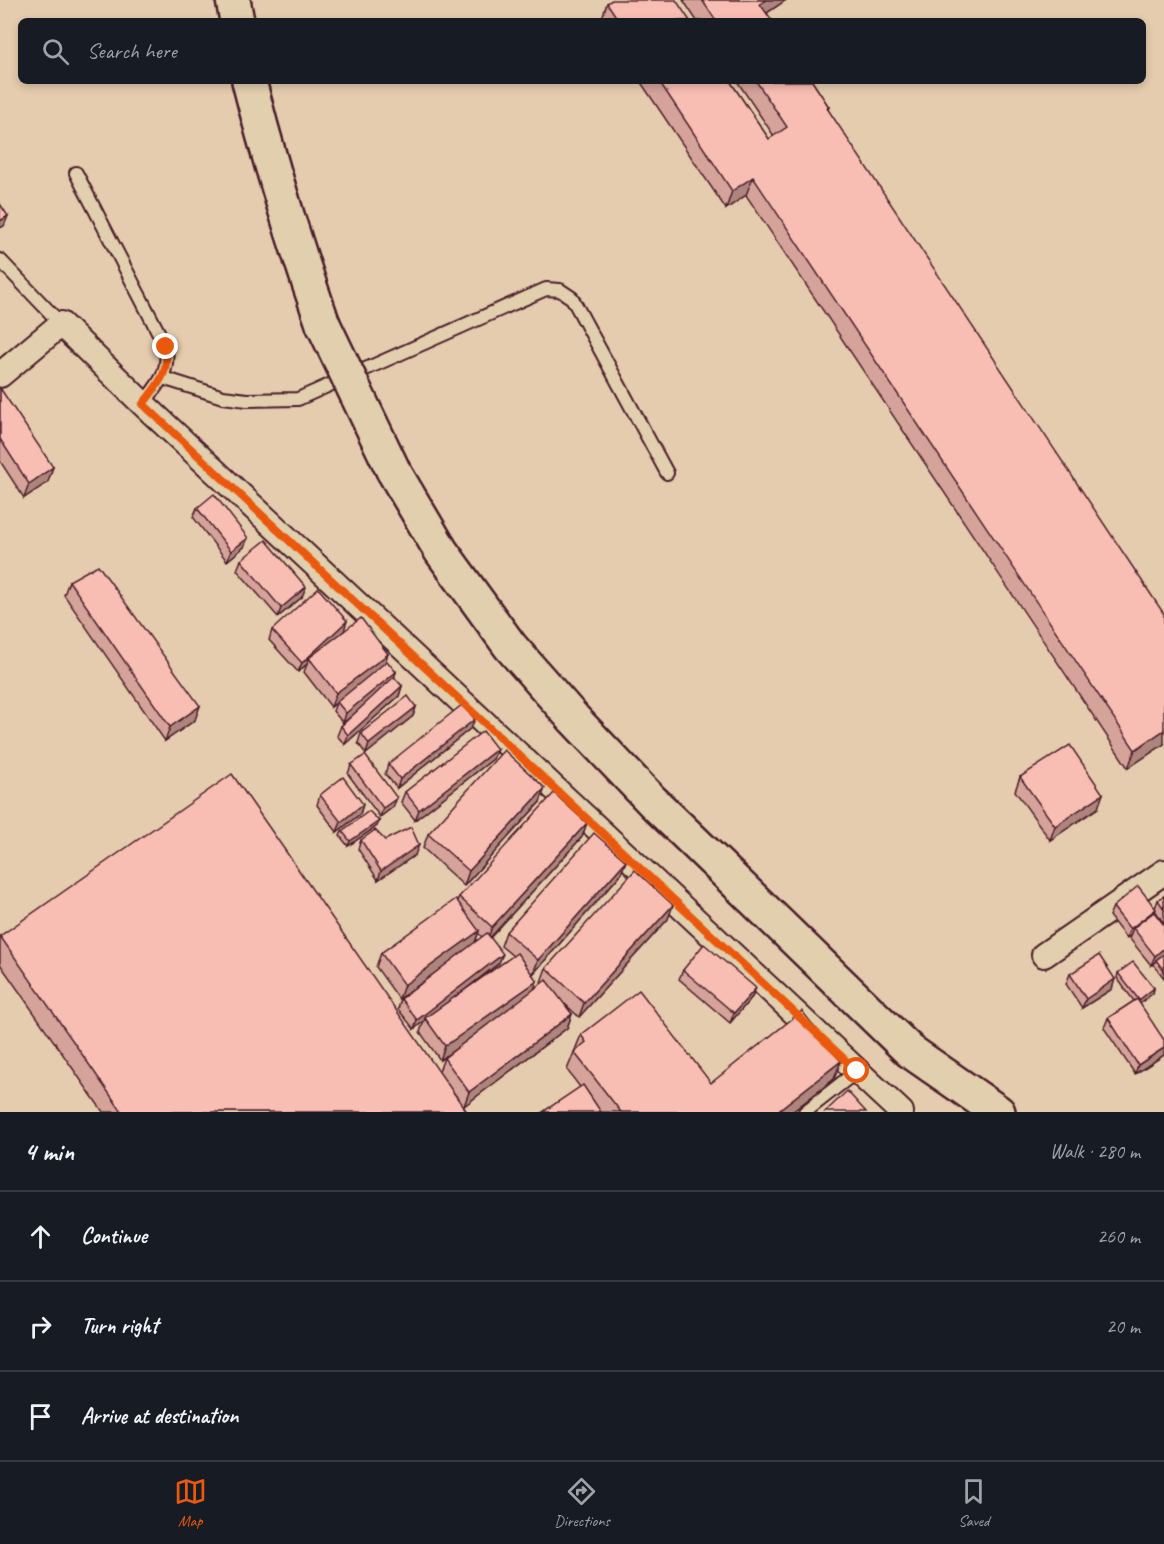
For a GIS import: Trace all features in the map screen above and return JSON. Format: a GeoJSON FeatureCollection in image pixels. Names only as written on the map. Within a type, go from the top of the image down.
{"type":"FeatureCollection","features":[{"type":"Feature","properties":{"kind":"main road"},"geometry":{"type":"LineString","coordinates":[[233,0],[236,18]]}},
{"type":"Feature","properties":{"kind":"main road"},"geometry":{"type":"LineString","coordinates":[[250,84],[280,195],[323,324],[393,470],[441,551],[510,646],[574,719],[652,801],[910,1051],[998,1112]]}},
{"type":"Feature","properties":{"kind":"street"},"geometry":{"type":"LineString","coordinates":[[0,375],[61,324],[143,404],[902,1112]]}},
{"type":"Feature","properties":{"kind":"street"},"geometry":{"type":"LineString","coordinates":[[1044,955],[1164,872]]}},
{"type":"Feature","properties":{"kind":"lane"},"geometry":{"type":"LineString","coordinates":[[76,173],[166,347],[168,364],[163,378],[143,404]]}},
{"type":"Feature","properties":{"kind":"lane"},"geometry":{"type":"LineString","coordinates":[[0,260],[61,324]]}},
{"type":"Feature","properties":{"kind":"lane"},"geometry":{"type":"LineString","coordinates":[[163,378],[223,397],[298,399],[546,289],[560,290],[572,298],[667,473]]}},
{"type":"Feature","properties":{"kind":"lane"},"geometry":{"type":"LineString","coordinates":[[805,1112],[857,1071]]}},
{"type":"Feature","properties":{"kind":"building"},"geometry":{"type":"Polygon","coordinates":[[[612,0],[676,0],[688,18],[617,18],[607,3],[612,0]]]}},
{"type":"Feature","properties":{"kind":"building"},"geometry":{"type":"Polygon","coordinates":[[[702,0],[766,0],[760,4],[770,18],[714,18],[702,0]]]}},
{"type":"Feature","properties":{"kind":"building"},"geometry":{"type":"Polygon","coordinates":[[[661,84],[732,84],[769,139],[787,127],[758,84],[814,84],[829,107],[827,108],[1164,614],[1164,730],[1135,750],[753,177],[732,191],[661,84]]]}},
{"type":"Feature","properties":{"kind":"building"},"geometry":{"type":"Polygon","coordinates":[[[0,204],[8,216],[0,221],[0,204]]]}},
{"type":"Feature","properties":{"kind":"building"},"geometry":{"type":"Polygon","coordinates":[[[0,388],[53,467],[29,484],[0,439],[0,388]]]}},
{"type":"Feature","properties":{"kind":"building"},"geometry":{"type":"Polygon","coordinates":[[[214,494],[248,538],[231,551],[197,508],[214,494]]]}},
{"type":"Feature","properties":{"kind":"building"},"geometry":{"type":"Polygon","coordinates":[[[266,540],[306,587],[281,608],[241,560],[266,540]]]}},
{"type":"Feature","properties":{"kind":"building"},"geometry":{"type":"Polygon","coordinates":[[[98,565],[200,706],[170,727],[69,581],[98,565]]]}},
{"type":"Feature","properties":{"kind":"building"},"geometry":{"type":"Polygon","coordinates":[[[318,588],[347,621],[302,663],[272,630],[318,588]]]}},
{"type":"Feature","properties":{"kind":"building"},"geometry":{"type":"Polygon","coordinates":[[[361,618],[388,654],[336,693],[309,658],[361,618]]]}},
{"type":"Feature","properties":{"kind":"building"},"geometry":{"type":"Polygon","coordinates":[[[387,661],[396,672],[346,713],[337,702],[387,661]]]}},
{"type":"Feature","properties":{"kind":"building"},"geometry":{"type":"Polygon","coordinates":[[[394,677],[402,686],[348,735],[341,726],[394,677]]]}},
{"type":"Feature","properties":{"kind":"building"},"geometry":{"type":"Polygon","coordinates":[[[408,696],[416,707],[369,744],[361,733],[408,696]]]}},
{"type":"Feature","properties":{"kind":"building"},"geometry":{"type":"Polygon","coordinates":[[[463,704],[475,719],[400,779],[388,764],[463,704]]]}},
{"type":"Feature","properties":{"kind":"building"},"geometry":{"type":"Polygon","coordinates":[[[483,731],[497,749],[419,810],[405,792],[483,731]]]}},
{"type":"Feature","properties":{"kind":"building"},"geometry":{"type":"Polygon","coordinates":[[[1070,745],[1103,794],[1055,826],[1020,777],[1070,745]]]}},
{"type":"Feature","properties":{"kind":"building"},"geometry":{"type":"Polygon","coordinates":[[[504,750],[545,788],[469,871],[428,834],[504,750]]]}},
{"type":"Feature","properties":{"kind":"building"},"geometry":{"type":"Polygon","coordinates":[[[365,755],[397,798],[383,808],[351,765],[365,755]]]}},
{"type":"Feature","properties":{"kind":"building"},"geometry":{"type":"Polygon","coordinates":[[[232,774],[467,1112],[122,1112],[0,936],[232,774]]]}},
{"type":"Feature","properties":{"kind":"building"},"geometry":{"type":"Polygon","coordinates":[[[343,777],[363,804],[341,822],[320,795],[343,777]]]}},
{"type":"Feature","properties":{"kind":"building"},"geometry":{"type":"Polygon","coordinates":[[[554,793],[587,823],[492,927],[459,897],[554,793]]]}},
{"type":"Feature","properties":{"kind":"building"},"geometry":{"type":"Polygon","coordinates":[[[369,811],[379,821],[350,841],[342,831],[369,811]]]}},
{"type":"Feature","properties":{"kind":"building"},"geometry":{"type":"Polygon","coordinates":[[[411,827],[419,845],[381,871],[361,840],[375,830],[385,840],[411,827]]]}},
{"type":"Feature","properties":{"kind":"building"},"geometry":{"type":"Polygon","coordinates":[[[594,833],[626,861],[538,960],[506,932],[594,833]]]}},
{"type":"Feature","properties":{"kind":"building"},"geometry":{"type":"Polygon","coordinates":[[[635,870],[673,905],[584,1003],[546,968],[635,870]]]}},
{"type":"Feature","properties":{"kind":"building"},"geometry":{"type":"Polygon","coordinates":[[[1138,886],[1156,909],[1130,929],[1113,907],[1138,886]]]}},
{"type":"Feature","properties":{"kind":"building"},"geometry":{"type":"Polygon","coordinates":[[[1164,896],[1164,909],[1158,900],[1164,896]]]}},
{"type":"Feature","properties":{"kind":"building"},"geometry":{"type":"Polygon","coordinates":[[[456,899],[479,931],[404,985],[381,953],[456,899]]]}},
{"type":"Feature","properties":{"kind":"building"},"geometry":{"type":"Polygon","coordinates":[[[1154,912],[1164,925],[1164,948],[1155,956],[1133,928],[1154,912]]]}},
{"type":"Feature","properties":{"kind":"building"},"geometry":{"type":"Polygon","coordinates":[[[487,933],[503,954],[417,1020],[401,999],[487,933]]]}},
{"type":"Feature","properties":{"kind":"building"},"geometry":{"type":"Polygon","coordinates":[[[704,944],[756,988],[734,1013],[683,970],[704,944]]]}},
{"type":"Feature","properties":{"kind":"building"},"geometry":{"type":"Polygon","coordinates":[[[517,953],[537,981],[445,1046],[425,1018],[517,953]]]}},
{"type":"Feature","properties":{"kind":"building"},"geometry":{"type":"Polygon","coordinates":[[[1164,954],[1164,971],[1156,960],[1164,954]]]}},
{"type":"Feature","properties":{"kind":"building"},"geometry":{"type":"Polygon","coordinates":[[[1099,955],[1115,979],[1086,999],[1070,974],[1099,955]]]}},
{"type":"Feature","properties":{"kind":"building"},"geometry":{"type":"Polygon","coordinates":[[[1133,962],[1154,988],[1139,1000],[1118,973],[1133,962]]]}},
{"type":"Feature","properties":{"kind":"building"},"geometry":{"type":"Polygon","coordinates":[[[546,980],[572,1014],[469,1092],[444,1058],[546,980]]]}},
{"type":"Feature","properties":{"kind":"building"},"geometry":{"type":"Polygon","coordinates":[[[639,990],[711,1083],[802,1011],[841,1061],[776,1112],[621,1112],[574,1052],[586,1042],[581,1035],[639,990]]]}},
{"type":"Feature","properties":{"kind":"building"},"geometry":{"type":"Polygon","coordinates":[[[1137,999],[1164,1040],[1164,1048],[1138,1065],[1108,1018],[1137,999]]]}},
{"type":"Feature","properties":{"kind":"building"},"geometry":{"type":"Polygon","coordinates":[[[583,1085],[601,1112],[543,1112],[583,1085]]]}},
{"type":"Feature","properties":{"kind":"building"},"geometry":{"type":"Polygon","coordinates":[[[847,1091],[866,1112],[825,1112],[847,1091]]]}},
{"type":"Feature","properties":{"kind":"route"},"geometry":{"type":"LineString","coordinates":[[166,347],[168,364],[163,378],[143,404],[857,1071]]}}]}
